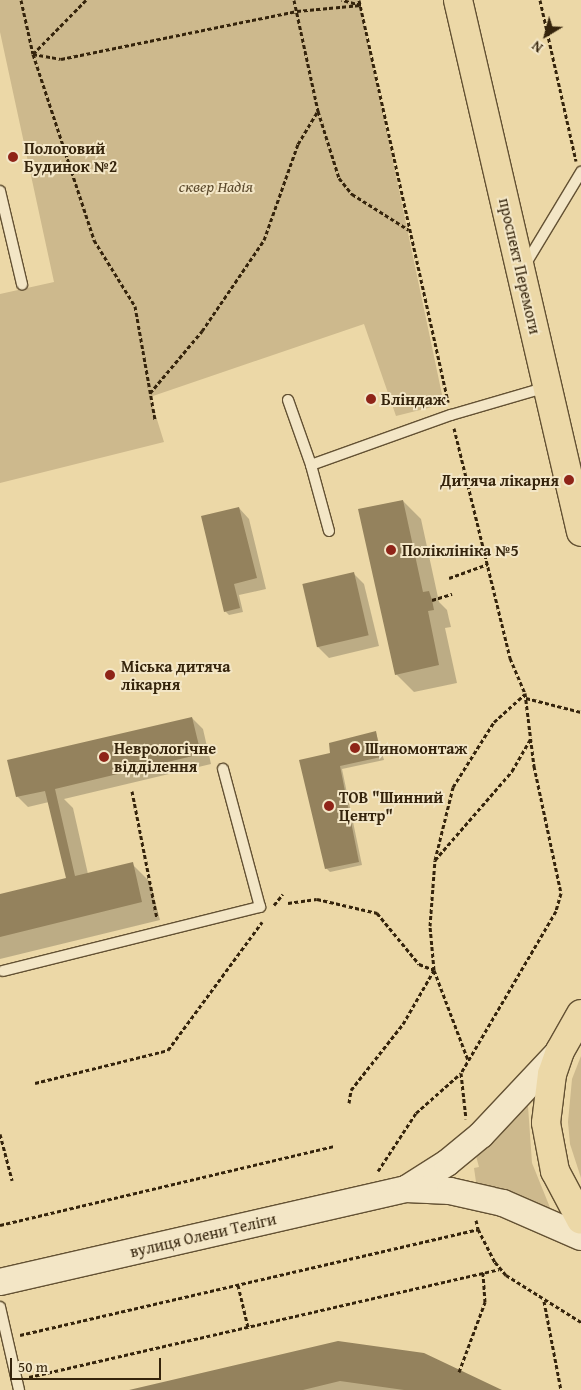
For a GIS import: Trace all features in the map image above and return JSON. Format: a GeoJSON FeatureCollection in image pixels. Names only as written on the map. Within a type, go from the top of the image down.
{"type":"FeatureCollection","features":[{"type":"Feature","properties":{"kind":"main road","name":"проспект Перемоги"},"geometry":{"type":"LineString","coordinates":[[458,0],[581,532]]}},
{"type":"Feature","properties":{"kind":"main road"},"geometry":{"type":"LineString","coordinates":[[581,1014],[560,1051],[547,1098],[549,1147],[565,1194],[581,1220]]}},
{"type":"Feature","properties":{"kind":"street","name":"вулиця Олени Теліги"},"geometry":{"type":"LineString","coordinates":[[406,1189],[466,1147],[505,1112],[560,1051]]}},
{"type":"Feature","properties":{"kind":"street","name":"вулиця Олени Теліги"},"geometry":{"type":"LineString","coordinates":[[0,1282],[406,1189],[471,1194],[503,1202],[581,1237]]}},
{"type":"Feature","properties":{"kind":"lane"},"geometry":{"type":"LineString","coordinates":[[522,271],[580,174]]}},
{"type":"Feature","properties":{"kind":"lane"},"geometry":{"type":"LineString","coordinates":[[0,192],[22,284]]}},
{"type":"Feature","properties":{"kind":"lane"},"geometry":{"type":"LineString","coordinates":[[311,465],[450,415],[548,387]]}},
{"type":"Feature","properties":{"kind":"lane"},"geometry":{"type":"LineString","coordinates":[[288,400],[311,465],[329,532]]}},
{"type":"Feature","properties":{"kind":"lane"},"geometry":{"type":"LineString","coordinates":[[3,971],[260,907],[223,769]]}},
{"type":"Feature","properties":{"kind":"lane"},"geometry":{"type":"LineString","coordinates":[[0,1307],[18,1385]]}},
{"type":"Feature","properties":{"kind":"path"},"geometry":{"type":"LineString","coordinates":[[21,0],[32,54],[94,240],[134,306],[156,420]]}},
{"type":"Feature","properties":{"kind":"path"},"geometry":{"type":"LineString","coordinates":[[32,54],[86,0]]}},
{"type":"Feature","properties":{"kind":"path"},"geometry":{"type":"LineString","coordinates":[[294,0],[318,111],[339,178],[352,194],[410,231]]}},
{"type":"Feature","properties":{"kind":"path"},"geometry":{"type":"LineString","coordinates":[[342,0],[361,5]]}},
{"type":"Feature","properties":{"kind":"path"},"geometry":{"type":"LineString","coordinates":[[359,0],[450,415],[510,658],[525,693],[532,736],[534,766],[561,893],[556,912],[461,1073],[416,1113],[390,1157],[374,1173]]}},
{"type":"Feature","properties":{"kind":"path"},"geometry":{"type":"LineString","coordinates":[[540,0],[580,174]]}},
{"type":"Feature","properties":{"kind":"path"},"geometry":{"type":"LineString","coordinates":[[32,54],[61,59],[297,11],[361,5]]}},
{"type":"Feature","properties":{"kind":"path"},"geometry":{"type":"LineString","coordinates":[[150,393],[202,331],[264,240],[298,144],[318,111]]}},
{"type":"Feature","properties":{"kind":"path"},"geometry":{"type":"LineString","coordinates":[[449,578],[488,564]]}},
{"type":"Feature","properties":{"kind":"path"},"geometry":{"type":"LineString","coordinates":[[432,600],[452,594]]}},
{"type":"Feature","properties":{"kind":"path"},"geometry":{"type":"LineString","coordinates":[[469,1060],[434,970],[430,926],[435,860],[453,787],[494,722],[525,693]]}},
{"type":"Feature","properties":{"kind":"path"},"geometry":{"type":"LineString","coordinates":[[526,698],[581,712]]}},
{"type":"Feature","properties":{"kind":"path"},"geometry":{"type":"LineString","coordinates":[[435,860],[512,771],[532,736]]}},
{"type":"Feature","properties":{"kind":"path"},"geometry":{"type":"LineString","coordinates":[[132,791],[160,932]]}},
{"type":"Feature","properties":{"kind":"path"},"geometry":{"type":"LineString","coordinates":[[35,1083],[168,1050],[283,894]]}},
{"type":"Feature","properties":{"kind":"path"},"geometry":{"type":"LineString","coordinates":[[288,903],[317,899],[377,913],[419,964],[434,970]]}},
{"type":"Feature","properties":{"kind":"path"},"geometry":{"type":"LineString","coordinates":[[349,1103],[351,1090],[403,1024],[434,970]]}},
{"type":"Feature","properties":{"kind":"path"},"geometry":{"type":"LineString","coordinates":[[461,1073],[466,1147]]}},
{"type":"Feature","properties":{"kind":"path"},"geometry":{"type":"LineString","coordinates":[[0,1134],[12,1180]]}},
{"type":"Feature","properties":{"kind":"path"},"geometry":{"type":"LineString","coordinates":[[0,1225],[334,1146]]}},
{"type":"Feature","properties":{"kind":"path"},"geometry":{"type":"LineString","coordinates":[[471,1194],[478,1229],[499,1269],[544,1300],[581,1322]]}},
{"type":"Feature","properties":{"kind":"path"},"geometry":{"type":"LineString","coordinates":[[7,1338],[478,1229]]}},
{"type":"Feature","properties":{"kind":"path"},"geometry":{"type":"LineString","coordinates":[[18,1385],[248,1327],[499,1269]]}},
{"type":"Feature","properties":{"kind":"path"},"geometry":{"type":"LineString","coordinates":[[459,1372],[485,1302],[483,1272]]}},
{"type":"Feature","properties":{"kind":"path"},"geometry":{"type":"LineString","coordinates":[[238,1285],[248,1327]]}},
{"type":"Feature","properties":{"kind":"path"},"geometry":{"type":"LineString","coordinates":[[544,1300],[561,1390]]}},
{"type":"Feature","properties":{"kind":"green space","name":"сквер Надія"},"geometry":{"type":"Polygon","coordinates":[[[0,0],[359,0],[444,404],[396,416],[364,324],[150,397],[164,442],[0,483],[0,294],[54,282],[0,32],[0,0]]]}},
{"type":"Feature","properties":{"kind":"green space"},"geometry":{"type":"Polygon","coordinates":[[[581,1056],[581,1178],[570,1144],[568,1122],[572,1079],[581,1056]]]}},
{"type":"Feature","properties":{"kind":"green space"},"geometry":{"type":"Polygon","coordinates":[[[528,1106],[532,1163],[551,1210],[517,1194],[476,1182],[474,1168],[479,1167],[476,1156],[495,1141],[528,1106]]]}},
{"type":"Feature","properties":{"kind":"building","name":"Поліклініка №5"},"geometry":{"type":"Polygon","coordinates":[[[403,500],[423,592],[429,591],[432,600],[434,610],[428,611],[439,665],[395,675],[358,509],[403,500]]]}},
{"type":"Feature","properties":{"kind":"building"},"geometry":{"type":"Polygon","coordinates":[[[239,507],[257,578],[234,584],[240,608],[224,612],[201,516],[239,507]]]}},
{"type":"Feature","properties":{"kind":"building"},"geometry":{"type":"Polygon","coordinates":[[[354,572],[369,635],[317,647],[302,584],[354,572]]]}},
{"type":"Feature","properties":{"kind":"building"},"geometry":{"type":"Polygon","coordinates":[[[192,717],[201,754],[55,789],[75,876],[133,862],[142,902],[0,937],[0,894],[66,878],[45,791],[16,797],[7,760],[192,717]]]}},
{"type":"Feature","properties":{"kind":"building","name":"ТОВ \"Шинний Центр\""},"geometry":{"type":"Polygon","coordinates":[[[376,731],[381,757],[340,766],[359,862],[325,869],[299,760],[330,753],[329,743],[376,731]]]}},
{"type":"Feature","properties":{"kind":"building"},"geometry":{"type":"Polygon","coordinates":[[[338,1341],[424,1353],[502,1390],[404,1390],[340,1381],[303,1390],[129,1390],[338,1341]]]}},
{"type":"Feature","properties":{"kind":"place","name":"Пологовий Будинок №2"},"geometry":{"type":"Point","coordinates":[13,157]}},
{"type":"Feature","properties":{"kind":"place","name":"Бліндаж"},"geometry":{"type":"Point","coordinates":[371,399]}},
{"type":"Feature","properties":{"kind":"place","name":"Дитяча лікарня"},"geometry":{"type":"Point","coordinates":[569,480]}},
{"type":"Feature","properties":{"kind":"place","name":"Поліклініка №5"},"geometry":{"type":"Point","coordinates":[391,550]}},
{"type":"Feature","properties":{"kind":"place","name":"Міська дитяча лікарня"},"geometry":{"type":"Point","coordinates":[110,675]}},
{"type":"Feature","properties":{"kind":"place","name":"Шиномонтаж"},"geometry":{"type":"Point","coordinates":[355,748]}},
{"type":"Feature","properties":{"kind":"place","name":"Неврологічне відділення"},"geometry":{"type":"Point","coordinates":[104,757]}},
{"type":"Feature","properties":{"kind":"place","name":"ТОВ \"Шинний Центр\""},"geometry":{"type":"Point","coordinates":[329,806]}}]}
